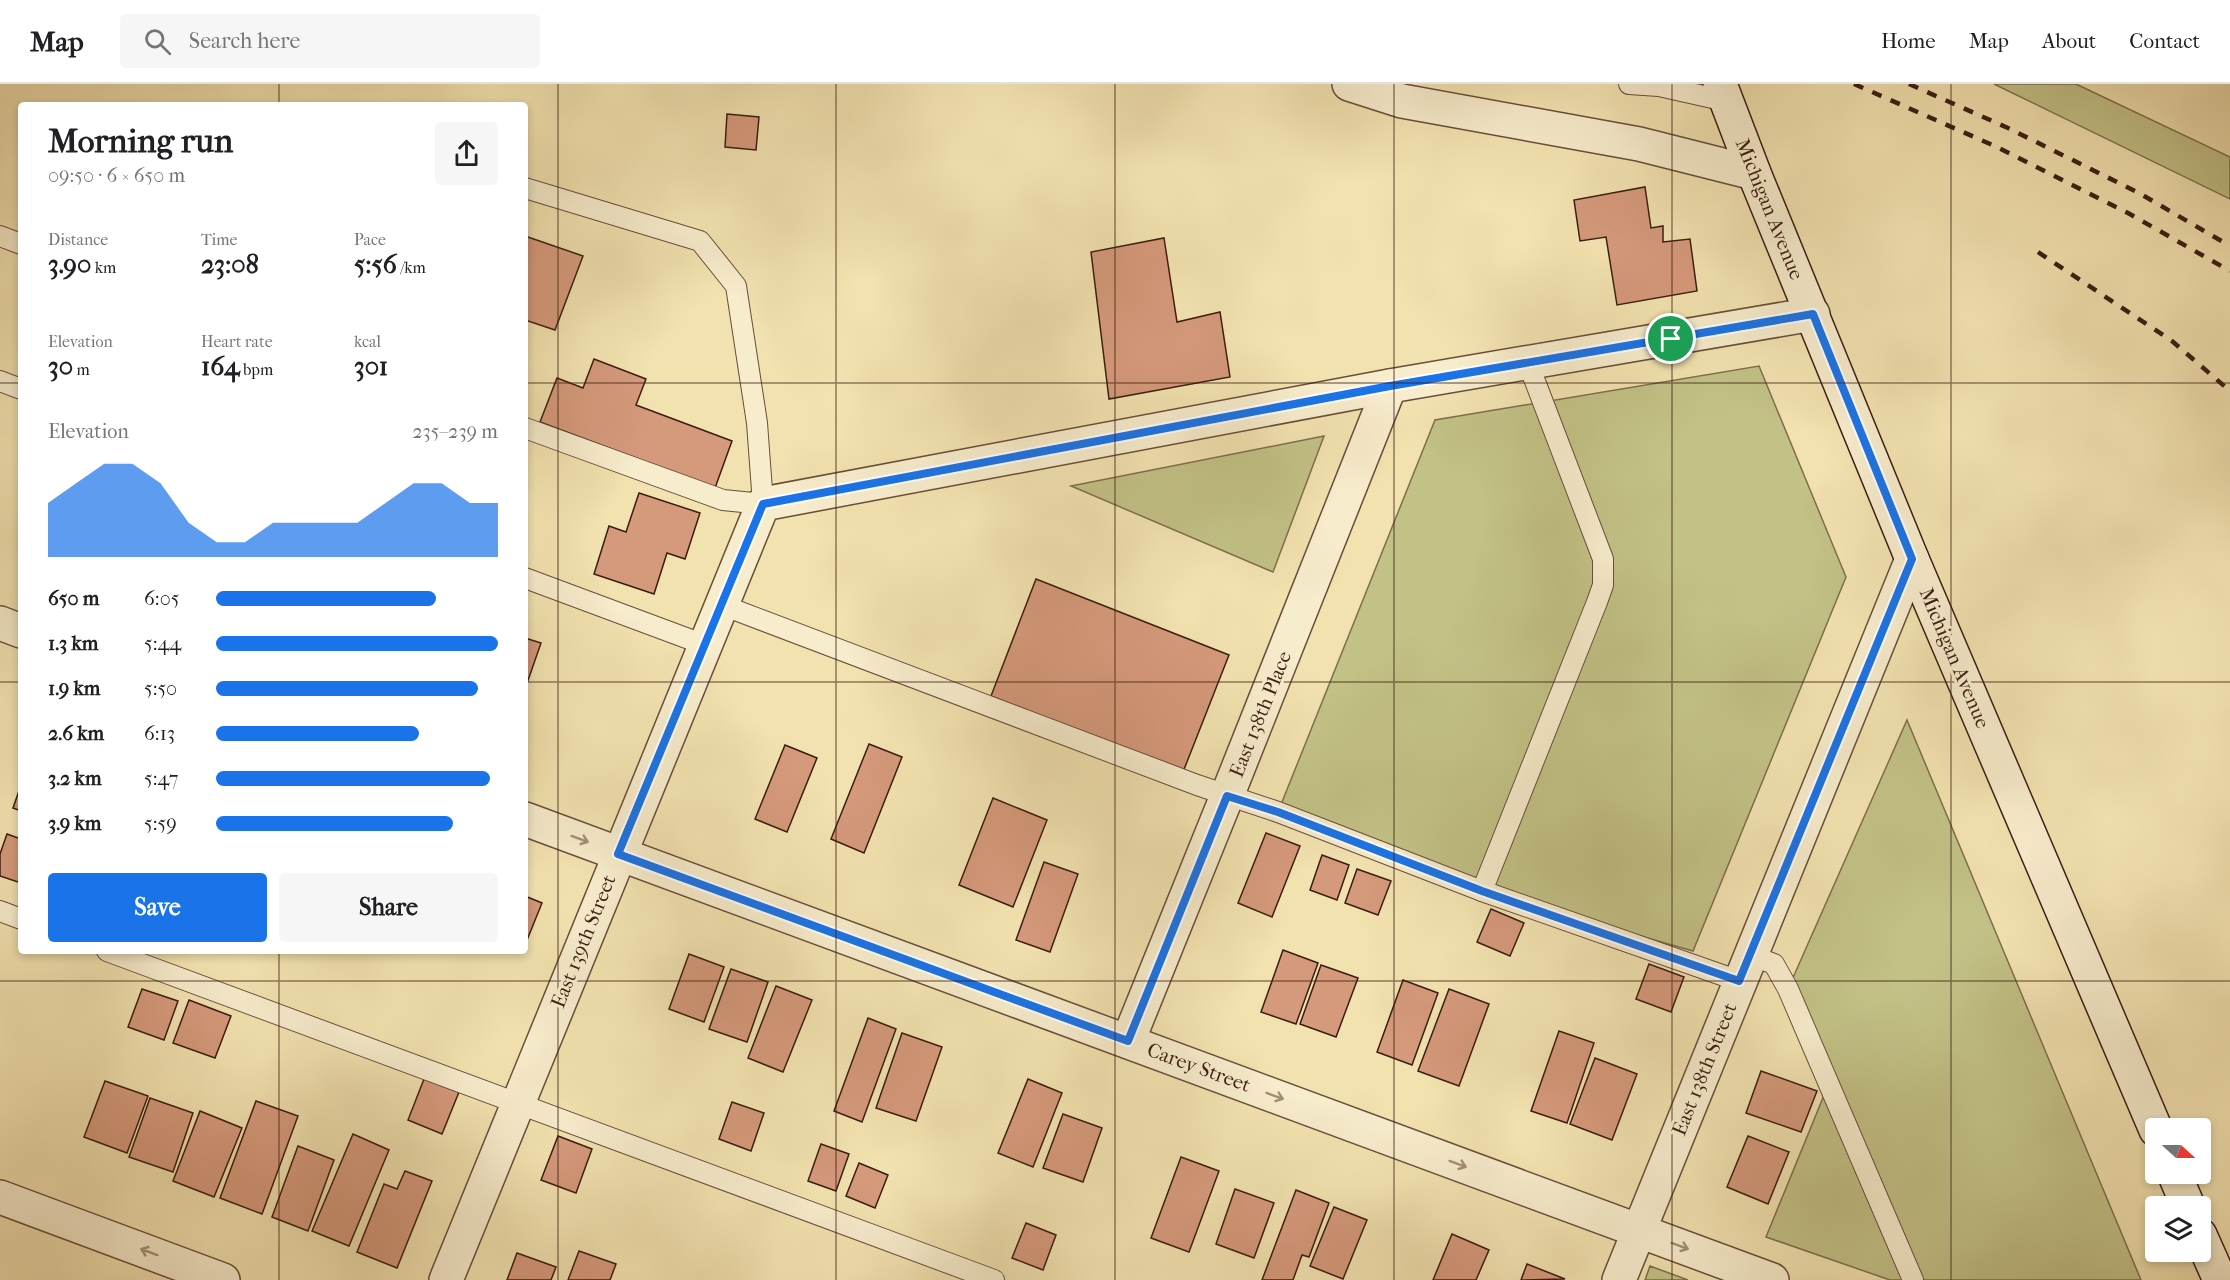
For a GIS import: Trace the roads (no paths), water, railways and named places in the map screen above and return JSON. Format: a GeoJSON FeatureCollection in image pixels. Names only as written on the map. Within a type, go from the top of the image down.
{"type":"FeatureCollection","features":[{"type":"Feature","properties":{"kind":"street"},"geometry":{"type":"LineString","coordinates":[[1349,84],[1402,100],[1639,144],[1754,173]]}},
{"type":"Feature","properties":{"kind":"street","name":"Michigan Avenue"},"geometry":{"type":"LineString","coordinates":[[1723,92],[1912,559],[2151,1118]]}},
{"type":"Feature","properties":{"kind":"street"},"geometry":{"type":"LineString","coordinates":[[763,504],[1390,386],[1813,314]]}},
{"type":"Feature","properties":{"kind":"street","name":"East 138th Place"},"geometry":{"type":"LineString","coordinates":[[1128,1041],[1390,386]]}},
{"type":"Feature","properties":{"kind":"street","name":"East 139th Street"},"geometry":{"type":"LineString","coordinates":[[446,1280],[618,854],[763,504]]}},
{"type":"Feature","properties":{"kind":"street","name":"East 138th Street"},"geometry":{"type":"LineString","coordinates":[[1619,1280],[1912,559]]}},
{"type":"Feature","properties":{"kind":"street"},"geometry":{"type":"LineString","coordinates":[[0,623],[18,630]]}},
{"type":"Feature","properties":{"kind":"street","name":"Carey Street"},"geometry":{"type":"LineString","coordinates":[[528,820],[1772,1280]]}},
{"type":"Feature","properties":{"kind":"street"},"geometry":{"type":"LineString","coordinates":[[0,1197],[223,1280]]}},
{"type":"Feature","properties":{"kind":"street"},"geometry":{"type":"LineString","coordinates":[[2211,1260],[2220,1280]]}},
{"type":"Feature","properties":{"kind":"lane"},"geometry":{"type":"LineString","coordinates":[[1629,84],[1723,92]]}},
{"type":"Feature","properties":{"kind":"lane"},"geometry":{"type":"LineString","coordinates":[[528,189],[700,241],[736,286],[758,423],[763,504],[723,500],[528,429]]}},
{"type":"Feature","properties":{"kind":"lane"},"geometry":{"type":"LineString","coordinates":[[0,236],[18,243]]}},
{"type":"Feature","properties":{"kind":"lane"},"geometry":{"type":"LineString","coordinates":[[1482,891],[1597,602],[1604,573],[1603,559],[1528,363]]}},
{"type":"Feature","properties":{"kind":"lane"},"geometry":{"type":"LineString","coordinates":[[0,381],[18,388]]}},
{"type":"Feature","properties":{"kind":"lane"},"geometry":{"type":"LineString","coordinates":[[528,579],[705,645]]}},
{"type":"Feature","properties":{"kind":"lane"},"geometry":{"type":"LineString","coordinates":[[722,605],[1227,796],[1278,812],[1482,891],[1745,968],[1774,964],[1788,989],[1913,1280]]}},
{"type":"Feature","properties":{"kind":"lane"},"geometry":{"type":"LineString","coordinates":[[0,911],[18,918]]}},
{"type":"Feature","properties":{"kind":"lane"},"geometry":{"type":"LineString","coordinates":[[115,954],[994,1280]]}},
{"type":"Feature","properties":{"kind":"railway"},"geometry":{"type":"LineString","coordinates":[[1854,84],[1997,147],[2128,213],[2230,271]]}},
{"type":"Feature","properties":{"kind":"railway"},"geometry":{"type":"LineString","coordinates":[[1909,84],[2008,128],[2139,193],[2230,246]]}},
{"type":"Feature","properties":{"kind":"railway"},"geometry":{"type":"LineString","coordinates":[[2038,252],[2172,341],[2230,391]]}}]}
